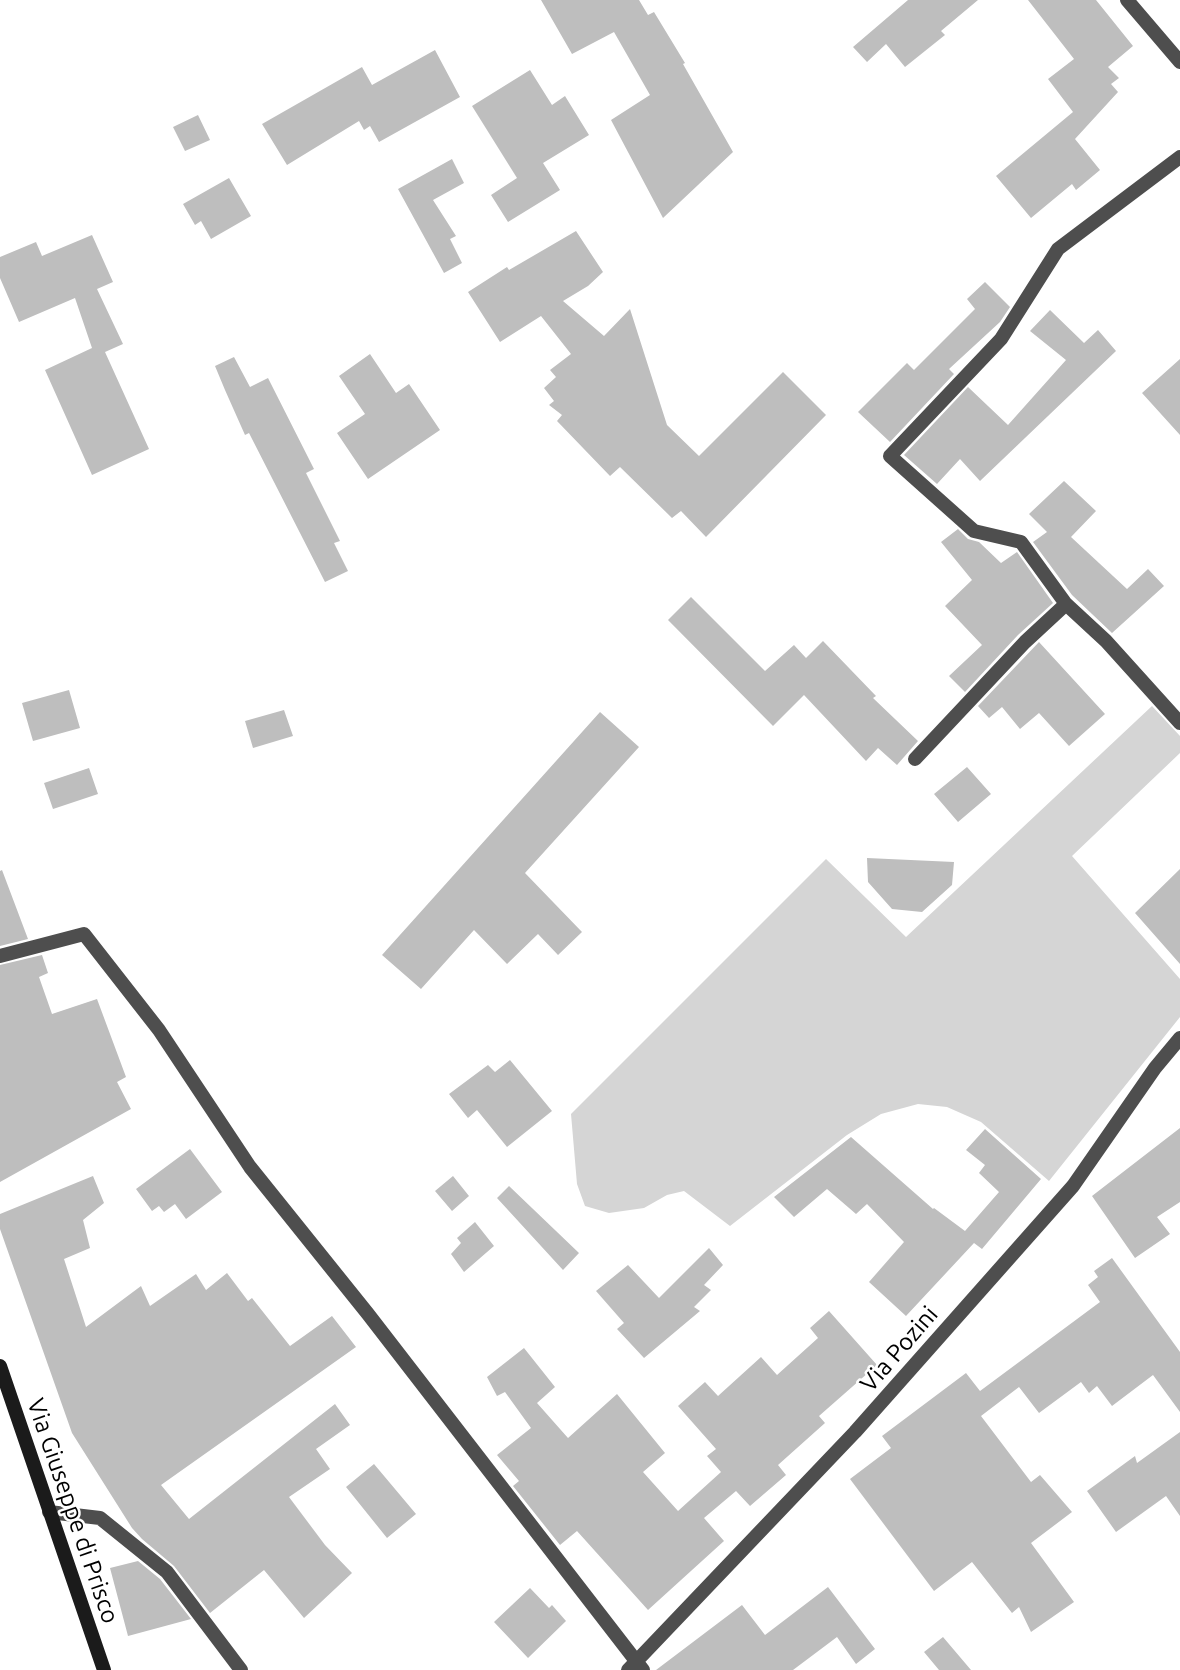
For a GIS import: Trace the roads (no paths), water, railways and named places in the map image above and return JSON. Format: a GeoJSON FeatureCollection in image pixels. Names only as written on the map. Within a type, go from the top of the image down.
{"type":"FeatureCollection","features":[{"type":"Feature","properties":{"kind":"main road","name":"Via Giuseppe di Prisco"},"geometry":{"type":"LineString","coordinates":[[0,1366],[104,1670]]}},
{"type":"Feature","properties":{"kind":"street"},"geometry":{"type":"LineString","coordinates":[[1127,0],[1180,62]]}},
{"type":"Feature","properties":{"kind":"street"},"geometry":{"type":"LineString","coordinates":[[1180,156],[1058,249],[1002,340],[890,456],[974,531],[1021,541],[1066,604],[1105,640],[1180,723]]}},
{"type":"Feature","properties":{"kind":"street"},"geometry":{"type":"LineString","coordinates":[[915,759],[1025,642],[1066,604]]}},
{"type":"Feature","properties":{"kind":"street"},"geometry":{"type":"LineString","coordinates":[[0,956],[84,934],[159,1030],[250,1167],[393,1346],[636,1667]]}},
{"type":"Feature","properties":{"kind":"street","name":"Via Pozini"},"geometry":{"type":"LineString","coordinates":[[636,1667],[855,1432],[1073,1186],[1155,1068],[1180,1038]]}},
{"type":"Feature","properties":{"kind":"street"},"geometry":{"type":"LineString","coordinates":[[49,1512],[100,1518],[167,1572],[241,1670]]}}]}
